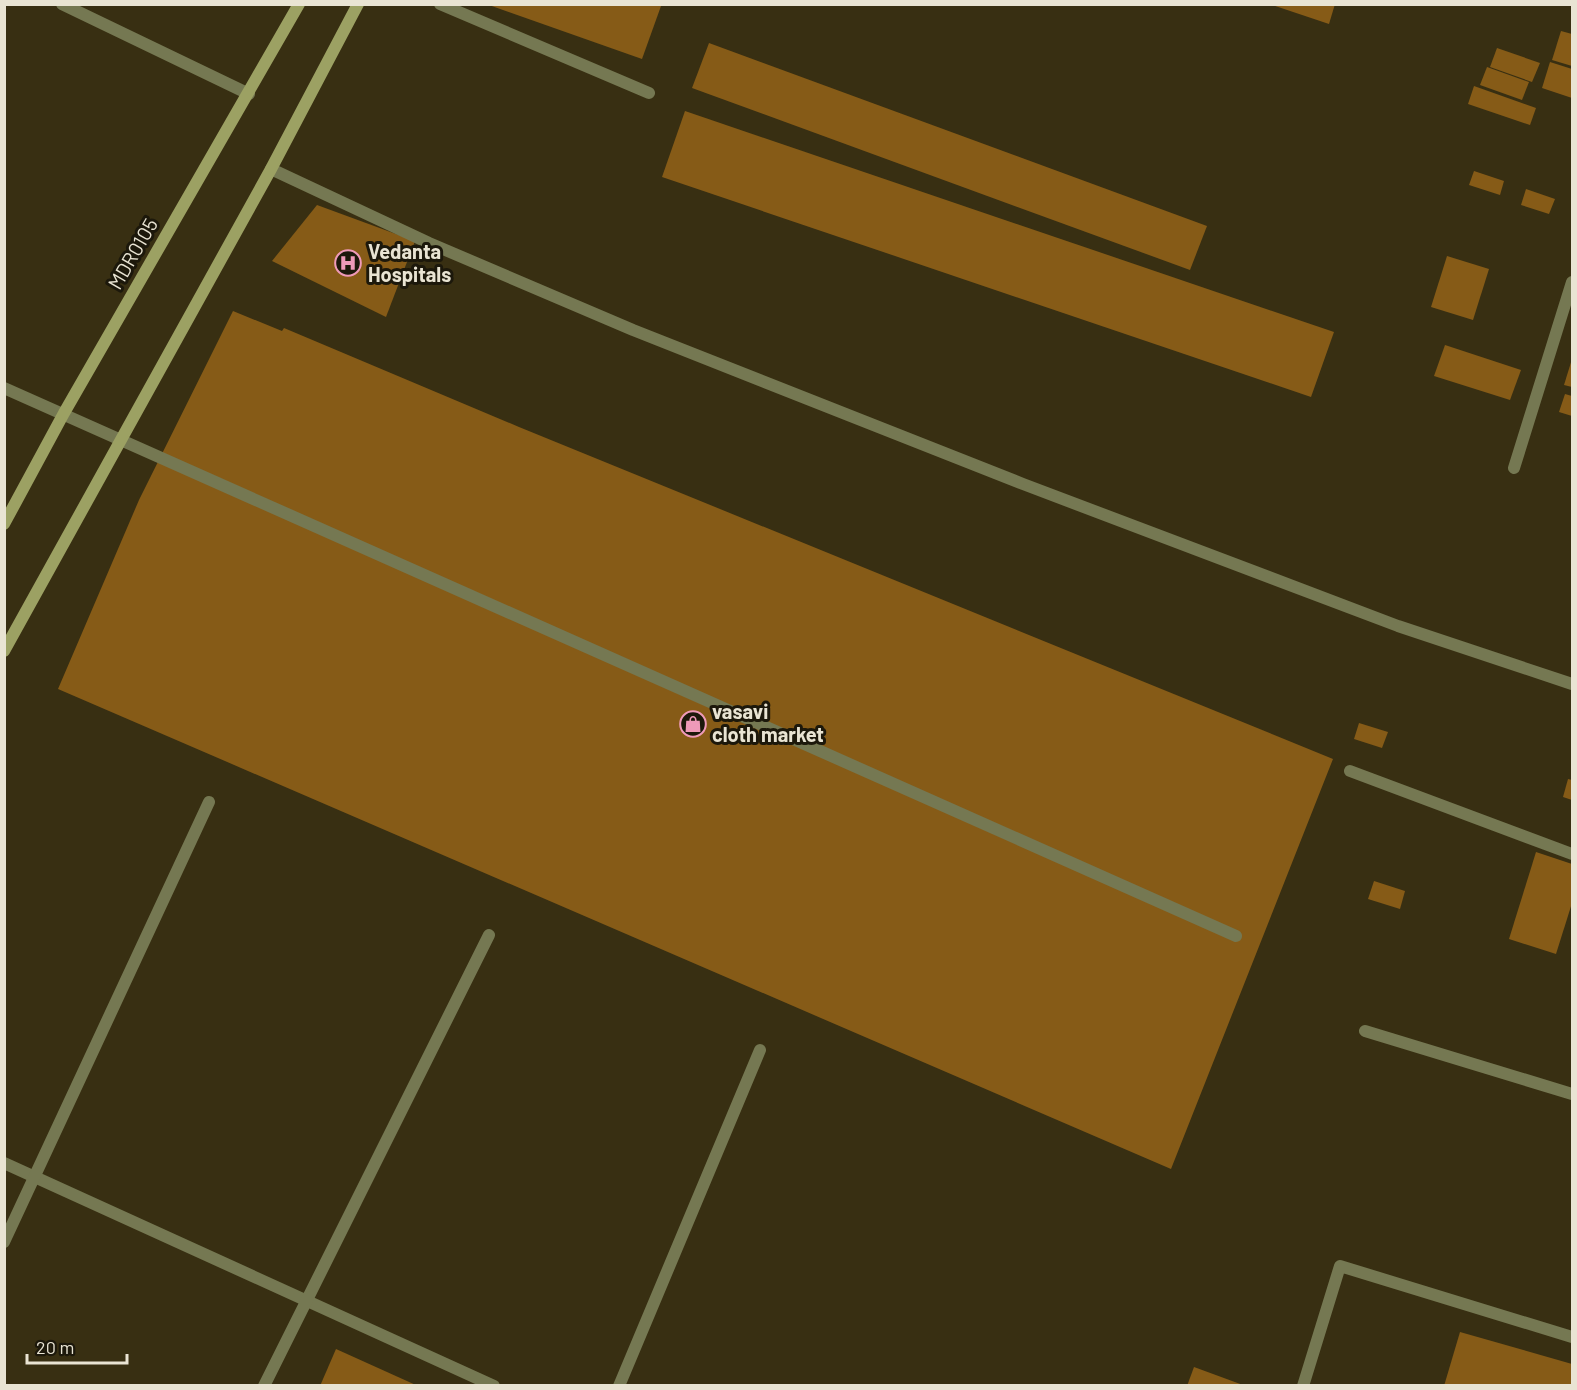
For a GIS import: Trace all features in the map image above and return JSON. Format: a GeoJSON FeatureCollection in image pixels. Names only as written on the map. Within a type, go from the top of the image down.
{"type":"FeatureCollection","features":[{"type":"Feature","properties":{"kind":"main road","name":"MDR0105"},"geometry":{"type":"LineString","coordinates":[[4,524],[64,413],[249,94],[298,4]]}},
{"type":"Feature","properties":{"kind":"main road"},"geometry":{"type":"LineString","coordinates":[[4,651],[271,169],[358,4]]}},
{"type":"Feature","properties":{"kind":"street"},"geometry":{"type":"LineString","coordinates":[[62,4],[249,94]]}},
{"type":"Feature","properties":{"kind":"street"},"geometry":{"type":"LineString","coordinates":[[440,4],[649,93]]}},
{"type":"Feature","properties":{"kind":"street"},"geometry":{"type":"LineString","coordinates":[[271,169],[429,243],[623,325],[1023,484],[1398,626],[1572,684]]}},
{"type":"Feature","properties":{"kind":"street"},"geometry":{"type":"LineString","coordinates":[[1514,468],[1572,282]]}},
{"type":"Feature","properties":{"kind":"street"},"geometry":{"type":"LineString","coordinates":[[4,388],[121,438],[1236,936]]}},
{"type":"Feature","properties":{"kind":"street"},"geometry":{"type":"LineString","coordinates":[[1350,771],[1572,854]]}},
{"type":"Feature","properties":{"kind":"street"},"geometry":{"type":"LineString","coordinates":[[4,1242],[209,802]]}},
{"type":"Feature","properties":{"kind":"street"},"geometry":{"type":"LineString","coordinates":[[264,1386],[489,935]]}},
{"type":"Feature","properties":{"kind":"street"},"geometry":{"type":"LineString","coordinates":[[1365,1031],[1572,1094]]}},
{"type":"Feature","properties":{"kind":"street"},"geometry":{"type":"LineString","coordinates":[[619,1386],[760,1050]]}},
{"type":"Feature","properties":{"kind":"street"},"geometry":{"type":"LineString","coordinates":[[4,1163],[494,1386]]}},
{"type":"Feature","properties":{"kind":"street"},"geometry":{"type":"LineString","coordinates":[[1303,1386],[1340,1266],[1570,1336],[1572,1322]]}},
{"type":"Feature","properties":{"kind":"building"},"geometry":{"type":"Polygon","coordinates":[[[656,4],[661,6],[642,59],[489,5],[656,4]]]}},
{"type":"Feature","properties":{"kind":"building"},"geometry":{"type":"Polygon","coordinates":[[[1269,4],[1335,4],[1329,24],[1269,4]]]}},
{"type":"Feature","properties":{"kind":"building"},"geometry":{"type":"Polygon","coordinates":[[[1561,31],[1572,34],[1572,66],[1552,60],[1561,31]]]}},
{"type":"Feature","properties":{"kind":"building"},"geometry":{"type":"Polygon","coordinates":[[[709,43],[1207,226],[1190,270],[692,88],[709,43]]]}},
{"type":"Feature","properties":{"kind":"building"},"geometry":{"type":"Polygon","coordinates":[[[1497,48],[1540,63],[1532,82],[1490,67],[1497,48]]]}},
{"type":"Feature","properties":{"kind":"building"},"geometry":{"type":"Polygon","coordinates":[[[1550,62],[1572,69],[1572,98],[1542,88],[1550,62]]]}},
{"type":"Feature","properties":{"kind":"building"},"geometry":{"type":"Polygon","coordinates":[[[1487,67],[1529,82],[1522,100],[1480,85],[1487,67]]]}},
{"type":"Feature","properties":{"kind":"building"},"geometry":{"type":"Polygon","coordinates":[[[1474,86],[1536,108],[1530,125],[1468,104],[1474,86]]]}},
{"type":"Feature","properties":{"kind":"building"},"geometry":{"type":"Polygon","coordinates":[[[685,111],[1334,332],[1311,397],[662,177],[685,111]]]}},
{"type":"Feature","properties":{"kind":"building"},"geometry":{"type":"Polygon","coordinates":[[[1474,171],[1504,181],[1500,195],[1469,185],[1474,171]]]}},
{"type":"Feature","properties":{"kind":"building"},"geometry":{"type":"Polygon","coordinates":[[[1526,189],[1555,199],[1549,214],[1521,205],[1526,189]]]}},
{"type":"Feature","properties":{"kind":"building"},"geometry":{"type":"Polygon","coordinates":[[[317,205],[415,241],[386,317],[272,261],[317,205]]]}},
{"type":"Feature","properties":{"kind":"building"},"geometry":{"type":"Polygon","coordinates":[[[1447,256],[1489,269],[1473,320],[1431,307],[1447,256]]]}},
{"type":"Feature","properties":{"kind":"building","name":"vasavi cloth market"},"geometry":{"type":"Polygon","coordinates":[[[233,311],[282,331],[284,328],[519,427],[1333,759],[1171,1169],[58,689],[139,500],[233,311]]]}},
{"type":"Feature","properties":{"kind":"building"},"geometry":{"type":"Polygon","coordinates":[[[1445,345],[1521,370],[1510,400],[1434,376],[1445,345]]]}},
{"type":"Feature","properties":{"kind":"building"},"geometry":{"type":"Polygon","coordinates":[[[1572,359],[1572,387],[1564,385],[1572,359]]]}},
{"type":"Feature","properties":{"kind":"building"},"geometry":{"type":"Polygon","coordinates":[[[1565,394],[1572,396],[1572,416],[1559,412],[1565,394]]]}},
{"type":"Feature","properties":{"kind":"building"},"geometry":{"type":"Polygon","coordinates":[[[1359,723],[1388,732],[1382,748],[1354,739],[1359,723]]]}},
{"type":"Feature","properties":{"kind":"building"},"geometry":{"type":"Polygon","coordinates":[[[1568,779],[1572,780],[1572,800],[1563,797],[1568,779]]]}},
{"type":"Feature","properties":{"kind":"building"},"geometry":{"type":"Polygon","coordinates":[[[1536,852],[1572,864],[1572,903],[1556,954],[1509,939],[1536,852]]]}},
{"type":"Feature","properties":{"kind":"building"},"geometry":{"type":"Polygon","coordinates":[[[1374,881],[1405,891],[1400,909],[1368,899],[1374,881]]]}},
{"type":"Feature","properties":{"kind":"building"},"geometry":{"type":"Polygon","coordinates":[[[1460,1332],[1572,1364],[1572,1386],[1444,1386],[1460,1332]]]}},
{"type":"Feature","properties":{"kind":"building"},"geometry":{"type":"Polygon","coordinates":[[[336,1349],[418,1386],[320,1386],[336,1349]]]}},
{"type":"Feature","properties":{"kind":"building"},"geometry":{"type":"Polygon","coordinates":[[[1194,1367],[1243,1385],[1243,1386],[1187,1386],[1194,1367]]]}},
{"type":"Feature","properties":{"kind":"place","name":"Vedanta Hospitals"},"geometry":{"type":"Point","coordinates":[348,263]}},
{"type":"Feature","properties":{"kind":"place","name":"vasavi cloth market"},"geometry":{"type":"Point","coordinates":[693,724]}}]}
